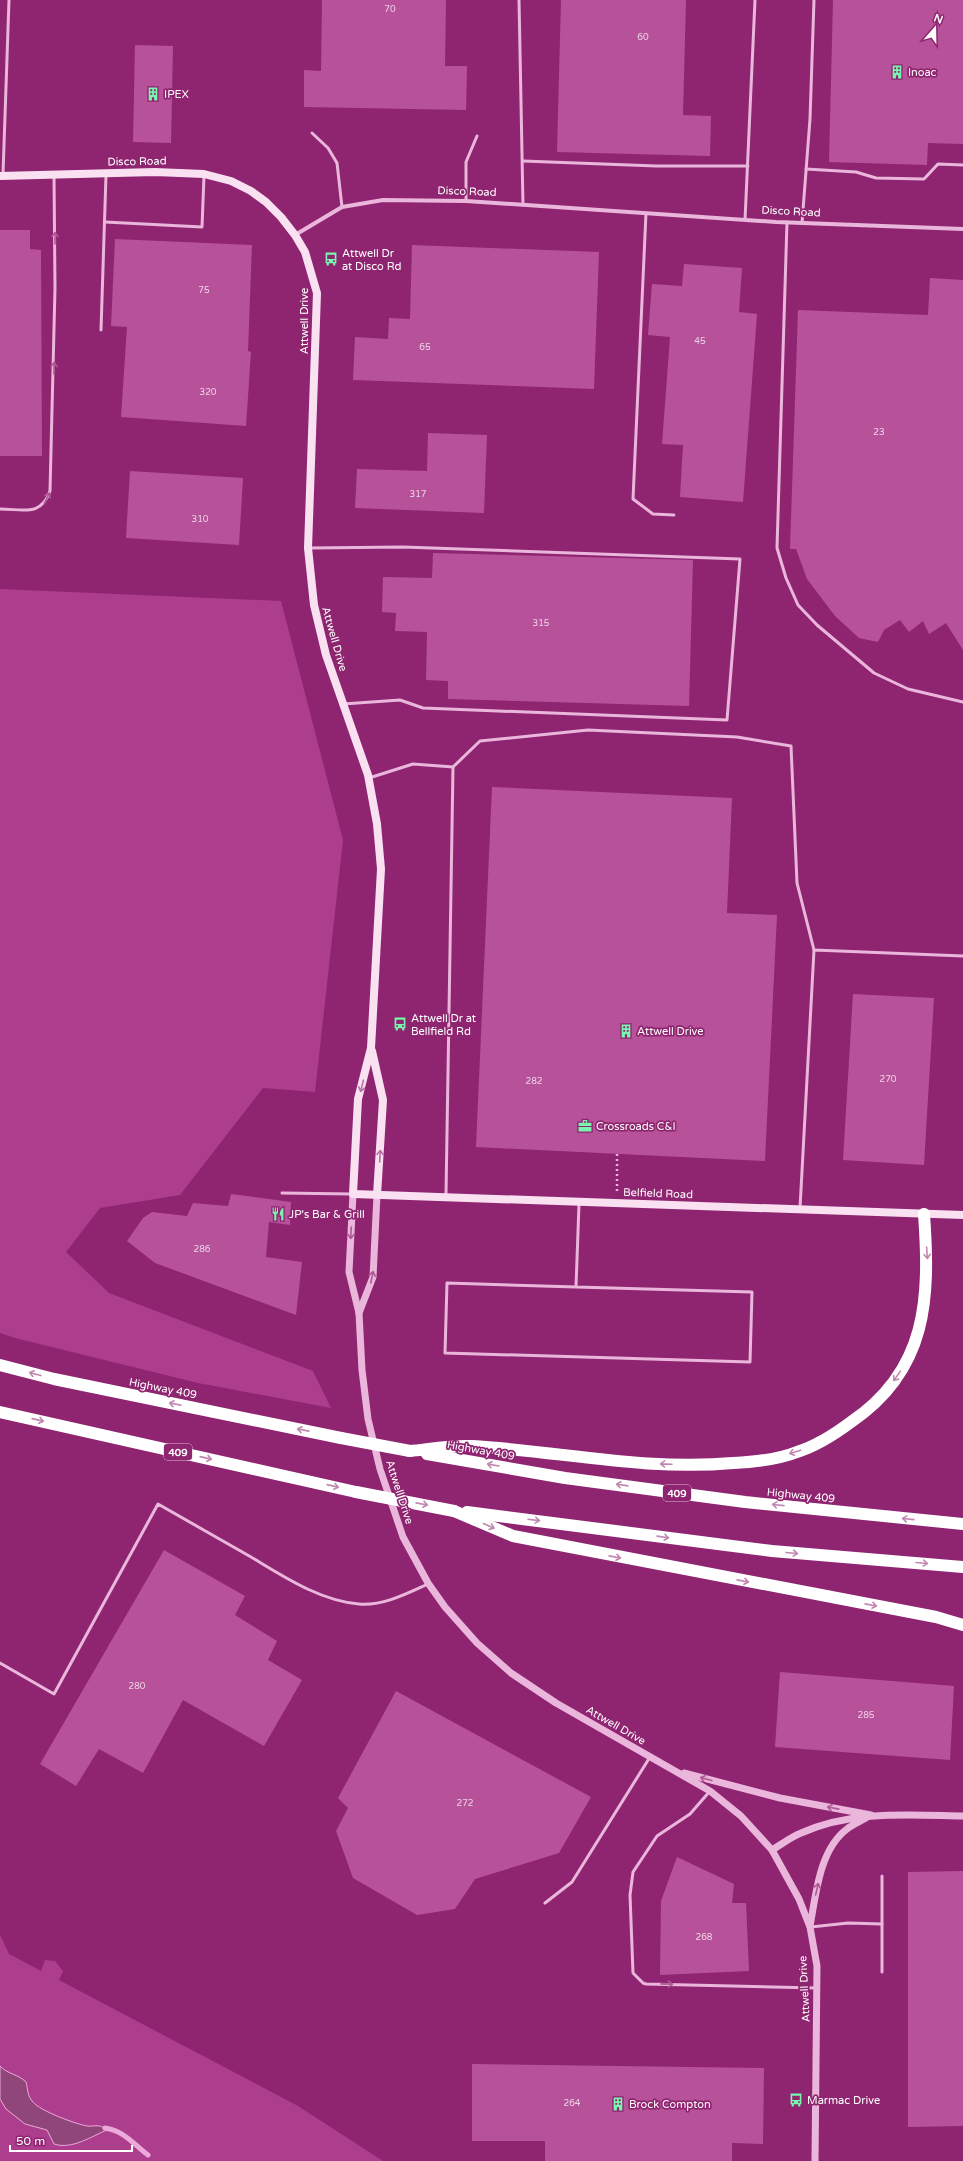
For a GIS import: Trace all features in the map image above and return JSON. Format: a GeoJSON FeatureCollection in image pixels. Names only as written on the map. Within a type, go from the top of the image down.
{"type":"FeatureCollection","features":[{"type":"Feature","properties":{"kind":"highway"},"geometry":{"type":"LineString","coordinates":[[410,1451],[470,1446],[646,1464],[705,1466],[757,1461],[797,1452],[835,1433],[868,1411],[896,1378],[908,1361],[922,1320],[926,1296],[928,1266],[924,1214]]}},
{"type":"Feature","properties":{"kind":"highway","name":"Highway 409"},"geometry":{"type":"LineString","coordinates":[[0,1365],[54,1380],[341,1438],[565,1478],[744,1502],[963,1524]]}},
{"type":"Feature","properties":{"kind":"highway","name":"409"},"geometry":{"type":"LineString","coordinates":[[0,1412],[356,1492],[454,1511],[772,1552],[963,1566]]}},
{"type":"Feature","properties":{"kind":"highway"},"geometry":{"type":"LineString","coordinates":[[454,1511],[513,1536],[936,1617],[963,1625]]}},
{"type":"Feature","properties":{"kind":"main road","name":"Disco Road"},"geometry":{"type":"LineString","coordinates":[[1,176],[182,172],[204,174],[231,181],[251,191],[266,202],[295,234]]}},
{"type":"Feature","properties":{"kind":"main road","name":"Attwell Drive"},"geometry":{"type":"LineString","coordinates":[[295,234],[305,252],[317,293],[308,548],[314,604],[326,655],[368,779],[377,824],[381,869],[371,1048],[358,1099],[353,1194]]}},
{"type":"Feature","properties":{"kind":"main road","name":"Attwell Drive"},"geometry":{"type":"LineString","coordinates":[[371,1048],[383,1100],[377,1195]]}},
{"type":"Feature","properties":{"kind":"main road","name":"Belfield Road"},"geometry":{"type":"LineString","coordinates":[[353,1194],[963,1215]]}},
{"type":"Feature","properties":{"kind":"street","name":"Disco Road"},"geometry":{"type":"LineString","coordinates":[[295,234],[329,213],[342,207],[383,200],[466,201],[745,220],[963,229]]}},
{"type":"Feature","properties":{"kind":"street","name":"Attwell Drive"},"geometry":{"type":"LineString","coordinates":[[353,1194],[348,1272],[359,1313],[362,1370],[368,1419],[380,1469],[403,1537],[428,1583],[477,1643],[511,1673],[556,1703],[710,1791],[741,1816],[772,1850],[798,1898],[810,1927],[816,1966],[818,1988],[816,2161]]}},
{"type":"Feature","properties":{"kind":"street","name":"Attwell Drive"},"geometry":{"type":"LineString","coordinates":[[359,1313],[373,1277],[377,1195]]}},
{"type":"Feature","properties":{"kind":"street"},"geometry":{"type":"LineString","coordinates":[[673,1770],[780,1798],[871,1815],[963,1816]]}},
{"type":"Feature","properties":{"kind":"street"},"geometry":{"type":"LineString","coordinates":[[772,1850],[801,1833],[814,1828],[871,1815]]}},
{"type":"Feature","properties":{"kind":"street"},"geometry":{"type":"LineString","coordinates":[[810,1927],[817,1888],[830,1852],[837,1839],[847,1829],[871,1815]]}},
{"type":"Feature","properties":{"kind":"lane"},"geometry":{"type":"LineString","coordinates":[[1,176],[9,0]]}},
{"type":"Feature","properties":{"kind":"lane"},"geometry":{"type":"LineString","coordinates":[[519,0],[523,205]]}},
{"type":"Feature","properties":{"kind":"lane"},"geometry":{"type":"LineString","coordinates":[[745,220],[755,0]]}},
{"type":"Feature","properties":{"kind":"lane"},"geometry":{"type":"LineString","coordinates":[[802,223],[810,119],[814,0]]}},
{"type":"Feature","properties":{"kind":"lane"},"geometry":{"type":"LineString","coordinates":[[0,112],[5,112]]}},
{"type":"Feature","properties":{"kind":"lane"},"geometry":{"type":"LineString","coordinates":[[312,133],[328,148],[337,163],[342,207]]}},
{"type":"Feature","properties":{"kind":"lane"},"geometry":{"type":"LineString","coordinates":[[466,201],[466,162],[476,136]]}},
{"type":"Feature","properties":{"kind":"lane"},"geometry":{"type":"LineString","coordinates":[[523,161],[656,166],[748,166]]}},
{"type":"Feature","properties":{"kind":"lane"},"geometry":{"type":"LineString","coordinates":[[806,169],[856,172],[876,178],[924,180],[938,164],[963,165]]}},
{"type":"Feature","properties":{"kind":"lane"},"geometry":{"type":"LineString","coordinates":[[101,330],[106,173]]}},
{"type":"Feature","properties":{"kind":"lane"},"geometry":{"type":"LineString","coordinates":[[104,222],[202,226],[204,174]]}},
{"type":"Feature","properties":{"kind":"lane"},"geometry":{"type":"LineString","coordinates":[[0,509],[37,509],[44,505],[50,491],[55,288],[54,175]]}},
{"type":"Feature","properties":{"kind":"lane"},"geometry":{"type":"LineString","coordinates":[[646,213],[633,499],[652,514],[674,515]]}},
{"type":"Feature","properties":{"kind":"lane"},"geometry":{"type":"LineString","coordinates":[[787,222],[777,548],[786,578],[798,605],[817,624],[874,673],[908,689],[963,702]]}},
{"type":"Feature","properties":{"kind":"lane"},"geometry":{"type":"LineString","coordinates":[[308,548],[403,547],[740,559],[728,720],[423,708],[400,700],[343,704]]}},
{"type":"Feature","properties":{"kind":"lane"},"geometry":{"type":"LineString","coordinates":[[446,1197],[453,767],[480,741],[588,730],[737,737],[791,746],[796,883],[814,950],[800,1209]]}},
{"type":"Feature","properties":{"kind":"lane"},"geometry":{"type":"LineString","coordinates":[[368,779],[413,764],[453,767]]}},
{"type":"Feature","properties":{"kind":"lane"},"geometry":{"type":"LineString","coordinates":[[814,950],[963,956]]}},
{"type":"Feature","properties":{"kind":"lane"},"geometry":{"type":"LineString","coordinates":[[282,1194],[353,1194]]}},
{"type":"Feature","properties":{"kind":"lane"},"geometry":{"type":"LineString","coordinates":[[576,1287],[579,1202]]}},
{"type":"Feature","properties":{"kind":"lane"},"geometry":{"type":"LineString","coordinates":[[447,1283],[576,1287],[752,1292],[750,1362],[445,1353],[447,1283]]}},
{"type":"Feature","properties":{"kind":"lane"},"geometry":{"type":"LineString","coordinates":[[0,1663],[54,1694],[158,1504],[279,1573],[315,1591],[340,1601],[359,1604],[376,1604],[394,1599],[428,1583]]}},
{"type":"Feature","properties":{"kind":"lane"},"geometry":{"type":"LineString","coordinates":[[545,1903],[572,1882],[650,1757]]}},
{"type":"Feature","properties":{"kind":"lane"},"geometry":{"type":"LineString","coordinates":[[710,1791],[690,1814],[657,1836],[633,1872],[630,1895],[632,1973],[646,1984],[818,1988]]}},
{"type":"Feature","properties":{"kind":"lane"},"geometry":{"type":"LineString","coordinates":[[882,1876],[882,1972]]}},
{"type":"Feature","properties":{"kind":"lane"},"geometry":{"type":"LineString","coordinates":[[810,1927],[848,1923],[882,1924]]}},
{"type":"Feature","properties":{"kind":"path"},"geometry":{"type":"LineString","coordinates":[[617,1154],[617,1203]]}},
{"type":"Feature","properties":{"kind":"shaded area"},"geometry":{"type":"Polygon","coordinates":[[[0,589],[281,601],[343,840],[315,1092],[263,1088],[180,1195],[100,1208],[66,1252],[109,1293],[313,1371],[331,1408],[198,1383],[0,1333],[0,589]]]}},
{"type":"Feature","properties":{"kind":"shaded area"},"geometry":{"type":"Polygon","coordinates":[[[0,1935],[9,1954],[41,1971],[45,1960],[55,1961],[63,1971],[59,1980],[298,2106],[383,2161],[0,2161],[0,1935]]]}},
{"type":"Feature","properties":{"kind":"shaded area"},"geometry":{"type":"Polygon","coordinates":[[[0,2066],[26,2082],[31,2100],[37,2106],[58,2117],[75,2123],[87,2126],[99,2126],[107,2130],[75,2144],[54,2144],[47,2130],[25,2124],[6,2109],[0,2099],[0,2066]]]}},
{"type":"Feature","properties":{"kind":"building"},"geometry":{"type":"Polygon","coordinates":[[[322,0],[446,0],[445,66],[467,66],[466,110],[304,107],[304,70],[321,71],[322,0]]]}},
{"type":"Feature","properties":{"kind":"building"},"geometry":{"type":"Polygon","coordinates":[[[561,0],[686,0],[683,115],[711,116],[710,156],[557,152],[561,0]]]}},
{"type":"Feature","properties":{"kind":"building","name":"Inoac"},"geometry":{"type":"Polygon","coordinates":[[[833,0],[963,0],[963,144],[928,143],[927,165],[829,162],[833,0]]]}},
{"type":"Feature","properties":{"kind":"building","name":"IPEX"},"geometry":{"type":"Polygon","coordinates":[[[135,45],[173,46],[171,143],[133,142],[135,45]]]}},
{"type":"Feature","properties":{"kind":"building"},"geometry":{"type":"Polygon","coordinates":[[[0,230],[30,230],[30,249],[41,250],[42,456],[0,456],[0,230]]]}},
{"type":"Feature","properties":{"kind":"building"},"geometry":{"type":"Polygon","coordinates":[[[115,239],[252,245],[248,351],[251,352],[246,426],[121,417],[127,327],[111,326],[115,239]]]}},
{"type":"Feature","properties":{"kind":"building"},"geometry":{"type":"Polygon","coordinates":[[[412,245],[599,252],[594,389],[353,380],[355,337],[388,339],[389,318],[410,319],[412,245]]]}},
{"type":"Feature","properties":{"kind":"building"},"geometry":{"type":"Polygon","coordinates":[[[684,264],[742,268],[739,312],[757,314],[743,502],[680,497],[683,445],[662,444],[670,337],[648,335],[652,284],[682,286],[684,264]]]}},
{"type":"Feature","properties":{"kind":"building"},"geometry":{"type":"Polygon","coordinates":[[[930,278],[963,280],[963,650],[946,623],[929,634],[923,621],[909,632],[900,620],[884,630],[878,642],[859,638],[835,616],[807,579],[796,549],[790,549],[798,310],[928,315],[930,278]]]}},
{"type":"Feature","properties":{"kind":"building"},"geometry":{"type":"Polygon","coordinates":[[[428,433],[487,435],[484,513],[355,508],[357,469],[427,471],[428,433]]]}},
{"type":"Feature","properties":{"kind":"building"},"geometry":{"type":"Polygon","coordinates":[[[130,471],[243,478],[239,545],[126,538],[130,471]]]}},
{"type":"Feature","properties":{"kind":"building"},"geometry":{"type":"Polygon","coordinates":[[[433,553],[693,560],[689,706],[448,699],[448,681],[426,680],[427,632],[395,631],[396,613],[382,612],[383,577],[432,578],[433,553]]]}},
{"type":"Feature","properties":{"kind":"building","name":"Attwell Drive"},"geometry":{"type":"Polygon","coordinates":[[[492,787],[732,798],[727,913],[777,915],[765,1161],[476,1147],[492,787]]]}},
{"type":"Feature","properties":{"kind":"building"},"geometry":{"type":"Polygon","coordinates":[[[853,994],[934,998],[924,1165],[843,1160],[853,994]]]}},
{"type":"Feature","properties":{"kind":"building"},"geometry":{"type":"Polygon","coordinates":[[[231,1194],[291,1202],[290,1225],[269,1222],[266,1257],[302,1262],[296,1315],[155,1263],[127,1241],[143,1218],[152,1212],[187,1216],[193,1203],[228,1206],[231,1194]]]}},
{"type":"Feature","properties":{"kind":"building"},"geometry":{"type":"Polygon","coordinates":[[[164,1550],[245,1596],[235,1615],[277,1641],[268,1660],[302,1680],[264,1746],[183,1700],[143,1773],[99,1749],[76,1786],[40,1764],[164,1550]]]}},
{"type":"Feature","properties":{"kind":"building"},"geometry":{"type":"Polygon","coordinates":[[[780,1672],[954,1686],[950,1760],[775,1747],[780,1672]]]}},
{"type":"Feature","properties":{"kind":"building"},"geometry":{"type":"Polygon","coordinates":[[[396,1691],[591,1797],[559,1853],[475,1879],[455,1909],[417,1915],[353,1878],[336,1831],[348,1808],[338,1798],[396,1691]]]}},
{"type":"Feature","properties":{"kind":"building"},"geometry":{"type":"Polygon","coordinates":[[[677,1857],[734,1884],[732,1903],[746,1903],[749,1971],[660,1975],[661,1901],[677,1857]]]}},
{"type":"Feature","properties":{"kind":"building"},"geometry":{"type":"Polygon","coordinates":[[[963,1871],[963,2126],[908,2127],[908,1872],[963,1871]]]}},
{"type":"Feature","properties":{"kind":"building","name":"Brock Compton"},"geometry":{"type":"Polygon","coordinates":[[[472,2064],[764,2068],[763,2144],[732,2143],[732,2161],[545,2161],[545,2141],[472,2141],[472,2064]]]}},
{"type":"Feature","properties":{"kind":"waterway"},"geometry":{"type":"LineString","coordinates":[[105,2128],[118,2132],[128,2138],[148,2155]]}},
{"type":"Feature","properties":{"kind":"place","name":"Inoac"},"geometry":{"type":"Point","coordinates":[897,72]}},
{"type":"Feature","properties":{"kind":"place","name":"IPEX"},"geometry":{"type":"Point","coordinates":[153,94]}},
{"type":"Feature","properties":{"kind":"place","name":"Attwell Dr at Disco Rd"},"geometry":{"type":"Point","coordinates":[331,259]}},
{"type":"Feature","properties":{"kind":"place","name":"Attwell Dr at Bellfield Rd"},"geometry":{"type":"Point","coordinates":[400,1024]}},
{"type":"Feature","properties":{"kind":"place","name":"Attwell Drive"},"geometry":{"type":"Point","coordinates":[626,1031]}},
{"type":"Feature","properties":{"kind":"place","name":"Crossroads C&I"},"geometry":{"type":"Point","coordinates":[585,1126]}},
{"type":"Feature","properties":{"kind":"place","name":"JP's Bar & Grill"},"geometry":{"type":"Point","coordinates":[278,1214]}},
{"type":"Feature","properties":{"kind":"place","name":"Marmac Drive"},"geometry":{"type":"Point","coordinates":[796,2100]}},
{"type":"Feature","properties":{"kind":"place","name":"Brock Compton"},"geometry":{"type":"Point","coordinates":[618,2104]}}]}
